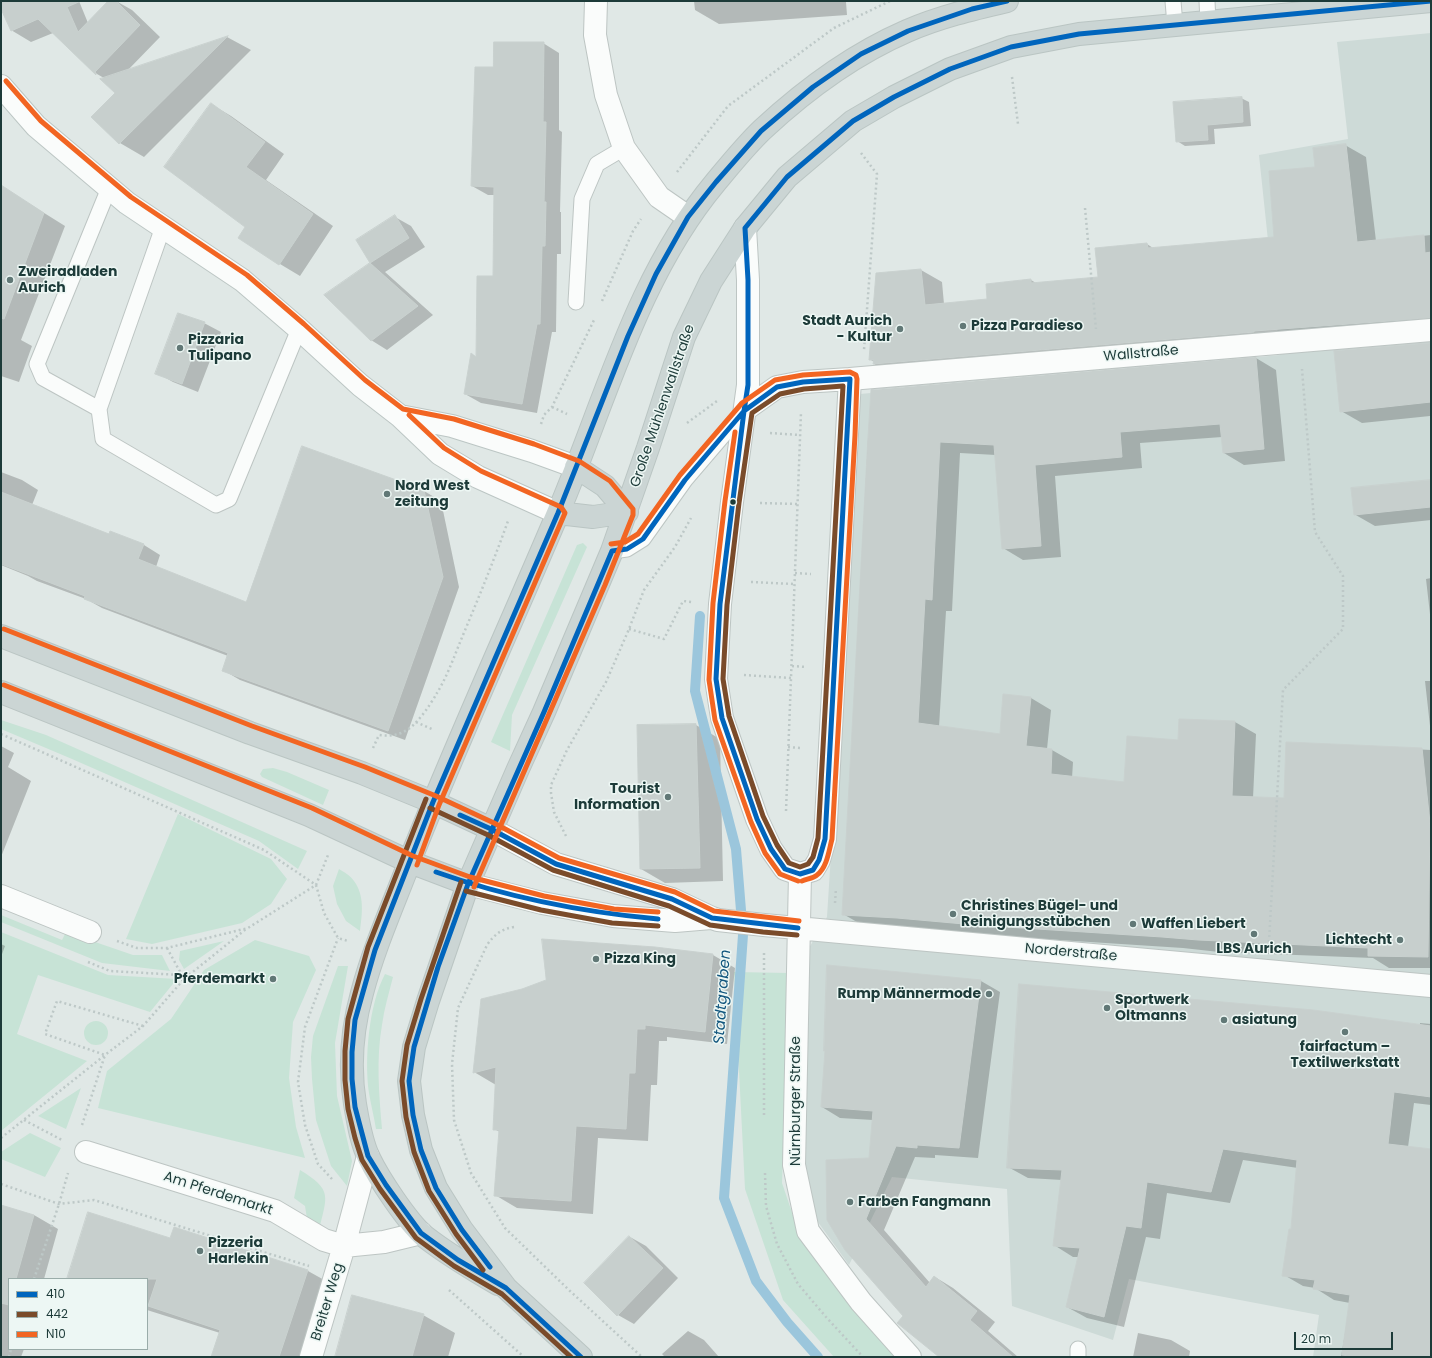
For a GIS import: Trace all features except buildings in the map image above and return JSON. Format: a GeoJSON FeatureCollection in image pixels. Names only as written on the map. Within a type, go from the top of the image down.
{"type":"FeatureCollection","features":[{"type":"Feature","properties":{"kind":"main road"},"geometry":{"type":"LineString","coordinates":[[581,1357],[506,1288],[458,1260],[421,1233],[395,1198],[368,1156],[355,1107],[352,1079],[352,1052],[355,1020],[375,950],[433,802],[558,513],[628,336],[656,274],[688,217],[716,182],[761,131],[813,87],[861,54],[908,31],[972,9],[1007,1]]}},
{"type":"Feature","properties":{"kind":"main road","name":"Große Mühlenwallstraße"},"geometry":{"type":"LineString","coordinates":[[506,1288],[462,1230],[436,1188],[421,1150],[413,1115],[409,1081],[414,1047],[468,884],[544,712],[627,512],[684,337],[711,281],[744,228],[787,177],[853,121],[894,97],[950,69],[1011,47],[1079,34],[1208,22],[1292,8],[1431,1]]}},
{"type":"Feature","properties":{"kind":"main road"},"geometry":{"type":"LineString","coordinates":[[576,467],[605,486],[627,512]]}},
{"type":"Feature","properties":{"kind":"main road"},"geometry":{"type":"LineString","coordinates":[[558,513],[593,517],[627,512]]}},
{"type":"Feature","properties":{"kind":"main road"},"geometry":{"type":"LineString","coordinates":[[1,636],[250,733],[362,773],[433,802],[491,829]]}},
{"type":"Feature","properties":{"kind":"main road"},"geometry":{"type":"LineString","coordinates":[[1,692],[309,815],[410,862],[468,884]]}},
{"type":"Feature","properties":{"kind":"street"},"geometry":{"type":"LineString","coordinates":[[596,1],[595,35],[606,95],[624,148],[659,197],[688,217]]}},
{"type":"Feature","properties":{"kind":"street"},"geometry":{"type":"LineString","coordinates":[[1,86],[36,126],[127,203],[242,280],[299,329],[360,385],[400,416],[440,454],[478,477],[558,513]]}},
{"type":"Feature","properties":{"kind":"street"},"geometry":{"type":"LineString","coordinates":[[744,228],[748,280],[748,384],[720,604],[716,679],[722,718],[757,819],[771,849],[785,869],[800,874],[813,870],[819,860],[825,839],[850,379]]}},
{"type":"Feature","properties":{"kind":"street","name":"Wallstraße"},"geometry":{"type":"LineString","coordinates":[[746,409],[777,387],[803,382],[1431,330]]}},
{"type":"Feature","properties":{"kind":"street"},"geometry":{"type":"LineString","coordinates":[[400,416],[452,426],[532,450],[576,467]]}},
{"type":"Feature","properties":{"kind":"street","name":"Norderstraße"},"geometry":{"type":"LineString","coordinates":[[491,829],[556,864],[672,900],[715,919]]}},
{"type":"Feature","properties":{"kind":"street","name":"Nürnburger Straße"},"geometry":{"type":"LineString","coordinates":[[800,874],[794,1165],[808,1231],[861,1302],[910,1357]]}},
{"type":"Feature","properties":{"kind":"street","name":"Norderstraße"},"geometry":{"type":"LineString","coordinates":[[468,884],[542,903],[613,916],[675,921],[715,919],[764,925],[1431,986]]}},
{"type":"Feature","properties":{"kind":"street"},"geometry":{"type":"LineString","coordinates":[[1,896],[90,932]]}},
{"type":"Feature","properties":{"kind":"street","name":"Am Pferdemarkt"},"geometry":{"type":"LineString","coordinates":[[77,1148],[274,1211],[324,1240],[344,1246]]}},
{"type":"Feature","properties":{"kind":"street","name":"Breiter Weg"},"geometry":{"type":"LineString","coordinates":[[311,1357],[344,1246],[368,1156]]}},
{"type":"Feature","properties":{"kind":"street","name":"Breiter Weg"},"geometry":{"type":"LineString","coordinates":[[344,1246],[384,1242],[421,1233]]}},
{"type":"Feature","properties":{"kind":"lane"},"geometry":{"type":"LineString","coordinates":[[1173,1],[1175,26]]}},
{"type":"Feature","properties":{"kind":"lane"},"geometry":{"type":"LineString","coordinates":[[1207,1],[1208,22]]}},
{"type":"Feature","properties":{"kind":"lane"},"geometry":{"type":"LineString","coordinates":[[576,302],[582,199],[597,164],[624,148]]}},
{"type":"Feature","properties":{"kind":"lane"},"geometry":{"type":"LineString","coordinates":[[98,409],[43,378],[37,364],[110,188]]}},
{"type":"Feature","properties":{"kind":"lane"},"geometry":{"type":"LineString","coordinates":[[163,227],[98,409],[103,439],[216,505],[229,500],[299,329]]}},
{"type":"Feature","properties":{"kind":"lane"},"geometry":{"type":"LineString","coordinates":[[612,551],[627,549],[643,539],[685,480],[746,409]]}},
{"type":"Feature","properties":{"kind":"path"},"geometry":{"type":"LineString","coordinates":[[1011,72],[1018,124]]}},
{"type":"Feature","properties":{"kind":"path"},"geometry":{"type":"LineString","coordinates":[[1086,208],[1098,358]]}},
{"type":"Feature","properties":{"kind":"path"},"geometry":{"type":"LineString","coordinates":[[1267,971],[1282,690],[1343,629],[1343,576],[1315,532],[1300,341]]}},
{"type":"Feature","properties":{"kind":"path"},"geometry":{"type":"LineString","coordinates":[[786,815],[797,504],[803,382]]}},
{"type":"Feature","properties":{"kind":"path"},"geometry":{"type":"LineString","coordinates":[[687,423],[689,416]]}},
{"type":"Feature","properties":{"kind":"path"},"geometry":{"type":"LineString","coordinates":[[556,864],[567,838],[554,812],[551,785],[567,750],[606,682],[644,590],[675,546],[698,506],[685,480]]}},
{"type":"Feature","properties":{"kind":"path"},"geometry":{"type":"LineString","coordinates":[[732,502],[797,504]]}},
{"type":"Feature","properties":{"kind":"path"},"geometry":{"type":"LineString","coordinates":[[379,735],[388,736],[404,732],[416,722],[437,693],[474,610],[507,523]]}},
{"type":"Feature","properties":{"kind":"path"},"geometry":{"type":"LineString","coordinates":[[723,581],[794,584]]}},
{"type":"Feature","properties":{"kind":"path"},"geometry":{"type":"LineString","coordinates":[[629,628],[664,639],[683,601],[720,604]]}},
{"type":"Feature","properties":{"kind":"path"},"geometry":{"type":"LineString","coordinates":[[716,679],[737,675],[791,678]]}},
{"type":"Feature","properties":{"kind":"path"},"geometry":{"type":"LineString","coordinates":[[1,734],[264,850],[316,885],[324,913],[338,938],[305,1027],[298,1082],[305,1125],[318,1164],[356,1203]]}},
{"type":"Feature","properties":{"kind":"path"},"geometry":{"type":"LineString","coordinates":[[1,1138],[143,1026],[184,979],[248,928],[316,885]]}},
{"type":"Feature","properties":{"kind":"path"},"geometry":{"type":"LineString","coordinates":[[542,903],[536,925],[512,927],[500,931],[493,936],[481,957],[458,1008],[452,1064],[454,1120],[471,1173],[505,1228],[570,1291],[642,1357]]}},
{"type":"Feature","properties":{"kind":"path"},"geometry":{"type":"LineString","coordinates":[[90,932],[137,948],[167,948],[248,928]]}},
{"type":"Feature","properties":{"kind":"path"},"geometry":{"type":"LineString","coordinates":[[167,948],[184,979]]}},
{"type":"Feature","properties":{"kind":"path"},"geometry":{"type":"LineString","coordinates":[[106,1055],[45,1034],[57,1001],[143,1026]]}},
{"type":"Feature","properties":{"kind":"path"},"geometry":{"type":"LineString","coordinates":[[82,1126],[106,1055]]}},
{"type":"Feature","properties":{"kind":"path"},"geometry":{"type":"LineString","coordinates":[[24,1120],[77,1148]]}},
{"type":"Feature","properties":{"kind":"path"},"geometry":{"type":"LineString","coordinates":[[34,1278],[69,1169]]}},
{"type":"Feature","properties":{"kind":"path"},"geometry":{"type":"LineString","coordinates":[[1,1184],[59,1204],[94,1200],[315,1268]]}},
{"type":"Feature","properties":{"kind":"shaded area"},"geometry":{"type":"Polygon","coordinates":[[[1431,33],[1431,1357],[1313,1357],[1319,1315],[1129,1279],[1113,1340],[1012,1306],[1007,1189],[892,1177],[849,1265],[815,1218],[804,1167],[809,948],[827,917],[860,394],[1280,355],[1259,155],[1348,139],[1337,42],[1431,33]]]}},
{"type":"Feature","properties":{"kind":"green space"},"geometry":{"type":"Polygon","coordinates":[[[583,543],[587,547],[512,715],[510,751],[491,742],[577,545],[583,543]]]}},
{"type":"Feature","properties":{"kind":"green space"},"geometry":{"type":"Polygon","coordinates":[[[1,720],[46,735],[307,851],[298,869],[259,841],[1,729],[1,720]]]}},
{"type":"Feature","properties":{"kind":"green space"},"geometry":{"type":"Polygon","coordinates":[[[273,768],[287,772],[329,790],[323,805],[262,777],[260,774],[263,769],[273,768]]]}},
{"type":"Feature","properties":{"kind":"green space"},"geometry":{"type":"Polygon","coordinates":[[[178,814],[271,859],[287,879],[271,904],[242,923],[152,944],[126,939],[178,814]]]}},
{"type":"Feature","properties":{"kind":"green space"},"geometry":{"type":"Polygon","coordinates":[[[339,869],[353,879],[360,893],[362,905],[360,931],[346,921],[337,904],[333,886],[339,869]]]}},
{"type":"Feature","properties":{"kind":"green space"},"geometry":{"type":"Polygon","coordinates":[[[1,915],[62,940],[66,932],[133,955],[162,955],[170,971],[102,963],[1,922],[1,915]]]}},
{"type":"Feature","properties":{"kind":"green space"},"geometry":{"type":"Polygon","coordinates":[[[1,932],[108,975],[177,979],[150,1012],[38,975],[17,1034],[87,1061],[1,1131],[1,932]]]}},
{"type":"Feature","properties":{"kind":"green space"},"geometry":{"type":"Polygon","coordinates":[[[255,940],[309,956],[316,970],[293,1022],[289,1078],[296,1127],[305,1158],[98,1108],[107,1071],[171,1019],[204,970],[255,940]]]}},
{"type":"Feature","properties":{"kind":"green space"},"geometry":{"type":"Polygon","coordinates":[[[224,941],[184,969],[179,960],[180,951],[224,941]]]}},
{"type":"Feature","properties":{"kind":"green space"},"geometry":{"type":"Polygon","coordinates":[[[338,966],[348,966],[335,1043],[337,1096],[352,1161],[347,1186],[331,1166],[316,1120],[311,1057],[313,1036],[338,966]]]}},
{"type":"Feature","properties":{"kind":"green space"},"geometry":{"type":"Polygon","coordinates":[[[734,972],[790,973],[782,1183],[802,1242],[895,1357],[834,1357],[783,1300],[745,1189],[734,972]]]}},
{"type":"Feature","properties":{"kind":"green space"},"geometry":{"type":"Polygon","coordinates":[[[385,974],[393,977],[384,1013],[380,1038],[379,1077],[382,1129],[376,1129],[369,1093],[367,1064],[369,1032],[375,1000],[385,974]]]}},
{"type":"Feature","properties":{"kind":"green space"},"geometry":{"type":"Polygon","coordinates":[[[96,1021],[101,1022],[107,1028],[107,1038],[101,1044],[96,1045],[91,1044],[85,1038],[84,1033],[85,1028],[91,1022],[96,1021]]]}},
{"type":"Feature","properties":{"kind":"green space"},"geometry":{"type":"Polygon","coordinates":[[[81,1088],[66,1129],[38,1116],[81,1088]]]}},
{"type":"Feature","properties":{"kind":"green space"},"geometry":{"type":"Polygon","coordinates":[[[30,1133],[61,1148],[45,1177],[1,1159],[1,1152],[30,1133]]]}},
{"type":"Feature","properties":{"kind":"green space"},"geometry":{"type":"Polygon","coordinates":[[[300,1170],[318,1183],[323,1189],[325,1195],[324,1209],[319,1230],[308,1225],[305,1206],[294,1198],[300,1170]]]}},
{"type":"Feature","properties":{"kind":"waterway","name":"Stadtgraben"},"geometry":{"type":"LineString","coordinates":[[700,616],[695,691],[736,849],[743,935],[724,1198],[756,1281],[787,1322],[818,1357]]}},
{"type":"Feature","properties":{"kind":"transit line","name":"410"},"geometry":{"type":"LineString","coordinates":[[581,1357],[506,1288],[458,1260],[421,1233],[386,1185],[368,1156],[355,1107],[352,1079],[352,1052],[355,1020],[375,950],[433,802],[558,513],[628,336],[656,274],[688,217],[716,182],[761,131],[813,87],[861,54],[908,31],[972,9],[1007,1]]}},
{"type":"Feature","properties":{"kind":"transit line","name":"410"},"geometry":{"type":"LineString","coordinates":[[744,411],[748,385],[748,280],[745,228],[787,177],[853,121],[894,97],[950,69],[1011,47],[1079,34],[1431,1]]}},
{"type":"Feature","properties":{"kind":"transit line","name":"N10"},"geometry":{"type":"LineString","coordinates":[[6,81],[41,121],[131,197],[247,275],[304,324],[365,380],[403,409],[454,419],[534,444],[579,461],[610,481],[633,509],[633,515],[605,585],[474,887]]}},
{"type":"Feature","properties":{"kind":"transit line","name":"N10"},"geometry":{"type":"LineString","coordinates":[[611,544],[625,542],[638,534],[680,475],[742,403],[775,380],[803,375],[850,372],[856,375],[855,435],[832,839],[823,868],[814,877],[802,881]]}},
{"type":"Feature","properties":{"kind":"transit line","name":"410"},"geometry":{"type":"LineString","coordinates":[[850,379],[825,839],[819,860],[813,870],[800,874],[785,869],[771,849],[757,819],[722,718],[716,679],[720,604],[744,411],[777,387],[803,382],[850,379]]}},
{"type":"Feature","properties":{"kind":"transit line","name":"442"},"geometry":{"type":"LineString","coordinates":[[843,386],[818,838],[813,857],[808,864],[800,867],[789,863],[777,845],[763,816],[729,716],[723,679],[727,605],[739,503],[752,413],[780,394],[804,389],[843,386]]}},
{"type":"Feature","properties":{"kind":"transit line","name":"410"},"geometry":{"type":"LineString","coordinates":[[612,551],[627,549],[643,539],[685,480],[744,411]]}},
{"type":"Feature","properties":{"kind":"transit line","name":"N10"},"geometry":{"type":"LineString","coordinates":[[409,415],[444,448],[481,471],[561,507],[565,513],[439,805],[417,865]]}},
{"type":"Feature","properties":{"kind":"transit line","name":"N10"},"geometry":{"type":"LineString","coordinates":[[735,432],[713,603],[709,680],[715,720],[751,822],[765,853],[780,874],[798,881]]}},
{"type":"Feature","properties":{"kind":"transit line","name":"410"},"geometry":{"type":"LineString","coordinates":[[490,1267],[462,1230],[436,1188],[421,1150],[413,1115],[409,1081],[414,1047],[438,967],[468,884],[544,712],[612,551]]}},
{"type":"Feature","properties":{"kind":"transit line","name":"N10"},"geometry":{"type":"LineString","coordinates":[[4,629],[252,726],[365,767],[436,796],[494,823],[559,858],[675,892],[714,911],[799,921]]}},
{"type":"Feature","properties":{"kind":"transit line","name":"N10"},"geometry":{"type":"LineString","coordinates":[[4,685],[312,808],[413,856],[470,877],[544,896],[614,909],[658,912]]}},
{"type":"Feature","properties":{"kind":"transit line","name":"442"},"geometry":{"type":"LineString","coordinates":[[426,799],[368,947],[348,1019],[345,1051],[345,1080],[348,1109],[355,1138],[362,1160],[380,1189],[416,1238],[454,1266],[502,1294],[571,1357]]}},
{"type":"Feature","properties":{"kind":"transit line","name":"442"},"geometry":{"type":"LineString","coordinates":[[430,808],[488,835],[553,870],[669,906],[710,925],[797,935]]}},
{"type":"Feature","properties":{"kind":"transit line","name":"410"},"geometry":{"type":"LineString","coordinates":[[460,815],[491,829],[556,864],[672,899],[712,918],[798,928]]}},
{"type":"Feature","properties":{"kind":"transit line","name":"410"},"geometry":{"type":"LineString","coordinates":[[436,872],[491,889],[546,903],[658,919]]}},
{"type":"Feature","properties":{"kind":"transit line","name":"442"},"geometry":{"type":"LineString","coordinates":[[461,882],[407,1045],[402,1081],[406,1117],[414,1152],[429,1191],[456,1234],[483,1270]]}},
{"type":"Feature","properties":{"kind":"transit line","name":"442"},"geometry":{"type":"LineString","coordinates":[[466,891],[541,910],[612,923],[658,926]]}},
{"type":"Feature","properties":{"kind":"place","name":"Zweiradladen Aurich"},"geometry":{"type":"Point","coordinates":[10,280]}},
{"type":"Feature","properties":{"kind":"place","name":"Pizza Paradieso"},"geometry":{"type":"Point","coordinates":[963,326]}},
{"type":"Feature","properties":{"kind":"place","name":"Stadt Aurich - Kultur"},"geometry":{"type":"Point","coordinates":[900,329]}},
{"type":"Feature","properties":{"kind":"place","name":"Pizzaria Tulipano"},"geometry":{"type":"Point","coordinates":[180,348]}},
{"type":"Feature","properties":{"kind":"place","name":"Nord West zeitung"},"geometry":{"type":"Point","coordinates":[387,494]}},
{"type":"Feature","properties":{"kind":"place","name":"Tourist Information"},"geometry":{"type":"Point","coordinates":[668,797]}},
{"type":"Feature","properties":{"kind":"place","name":"Christines Bügel- und Reinigungsstübchen"},"geometry":{"type":"Point","coordinates":[953,914]}},
{"type":"Feature","properties":{"kind":"place","name":"Waffen Liebert"},"geometry":{"type":"Point","coordinates":[1133,924]}},
{"type":"Feature","properties":{"kind":"place","name":"LBS Aurich"},"geometry":{"type":"Point","coordinates":[1254,934]}},
{"type":"Feature","properties":{"kind":"place","name":"Lichtecht"},"geometry":{"type":"Point","coordinates":[1400,940]}},
{"type":"Feature","properties":{"kind":"place","name":"Pizza King"},"geometry":{"type":"Point","coordinates":[596,959]}},
{"type":"Feature","properties":{"kind":"place","name":"Pferdemarkt"},"geometry":{"type":"Point","coordinates":[273,979]}},
{"type":"Feature","properties":{"kind":"place","name":"Rump Männermode"},"geometry":{"type":"Point","coordinates":[989,994]}},
{"type":"Feature","properties":{"kind":"place","name":"Sportwerk Oltmanns"},"geometry":{"type":"Point","coordinates":[1107,1008]}},
{"type":"Feature","properties":{"kind":"place","name":"asiatung"},"geometry":{"type":"Point","coordinates":[1224,1020]}},
{"type":"Feature","properties":{"kind":"place","name":"fairfactum – Textilwerkstatt"},"geometry":{"type":"Point","coordinates":[1345,1032]}},
{"type":"Feature","properties":{"kind":"place","name":"Farben Fangmann"},"geometry":{"type":"Point","coordinates":[850,1202]}},
{"type":"Feature","properties":{"kind":"place","name":"Pizzeria Harlekin"},"geometry":{"type":"Point","coordinates":[200,1251]}}]}
